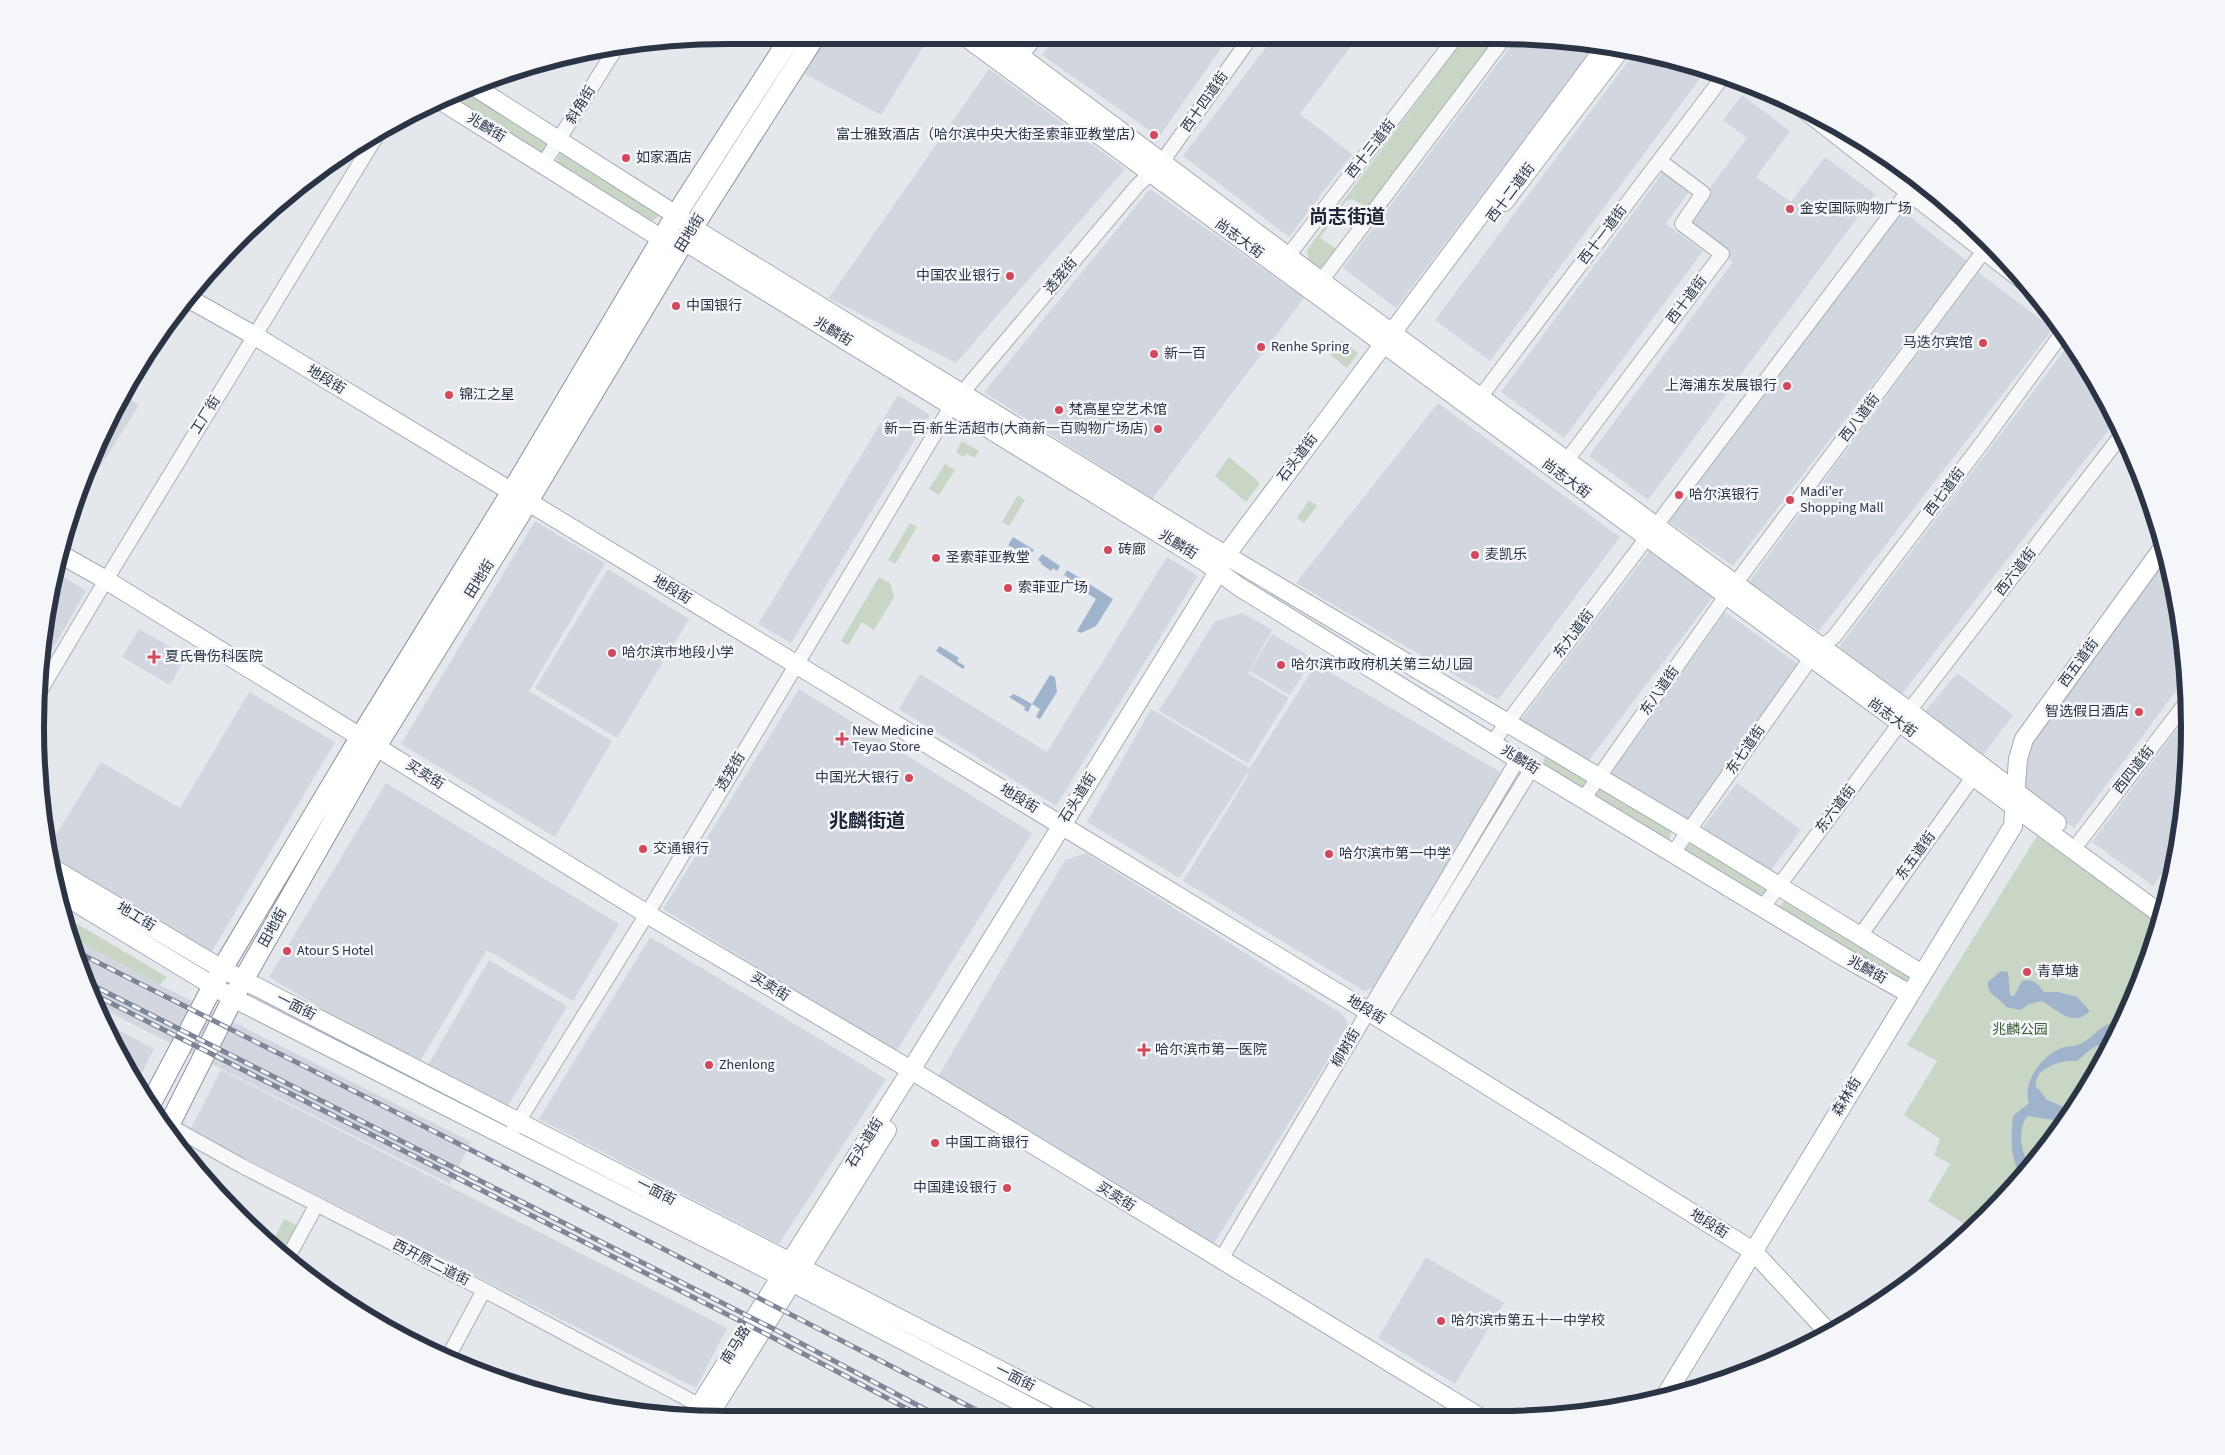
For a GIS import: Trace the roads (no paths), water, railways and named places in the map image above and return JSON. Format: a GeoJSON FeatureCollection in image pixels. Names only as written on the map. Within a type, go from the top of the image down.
{"type":"FeatureCollection","features":[{"type":"Feature","properties":{"kind":"highway","name":"田地街"},"geometry":{"type":"LineString","coordinates":[[519,498],[676,215],[786,44]]}},
{"type":"Feature","properties":{"kind":"highway","name":"田地街"},"geometry":{"type":"LineString","coordinates":[[154,1098],[222,969],[369,741],[519,498],[810,44]]}},
{"type":"Feature","properties":{"kind":"highway","name":"田地街"},"geometry":{"type":"LineString","coordinates":[[169,1121],[369,741]]}},
{"type":"Feature","properties":{"kind":"main road","name":"尚志大街"},"geometry":{"type":"LineString","coordinates":[[975,44],[1288,256],[1321,281],[1392,342],[1481,396],[1567,460],[1652,532]]}},
{"type":"Feature","properties":{"kind":"main road","name":"尚志大街"},"geometry":{"type":"LineString","coordinates":[[1004,44],[1156,168],[1904,717],[2014,799],[2156,910]]}},
{"type":"Feature","properties":{"kind":"main road","name":"西十二道街"},"geometry":{"type":"LineString","coordinates":[[1392,342],[1602,52]]}},
{"type":"Feature","properties":{"kind":"main road","name":"西十二道街"},"geometry":{"type":"LineString","coordinates":[[1392,342],[1617,55]]}},
{"type":"Feature","properties":{"kind":"main road","name":"兆麟街"},"geometry":{"type":"LineString","coordinates":[[481,90],[676,215],[688,235],[1226,566],[1525,764],[1844,957],[1910,994]]}},
{"type":"Feature","properties":{"kind":"main road","name":"兆麟街"},"geometry":{"type":"LineString","coordinates":[[447,104],[544,163],[662,239],[688,235]]}},
{"type":"Feature","properties":{"kind":"main road","name":"地段街"},"geometry":{"type":"LineString","coordinates":[[193,301],[255,336],[519,498],[1374,1014],[1753,1251],[1824,1328]]}},
{"type":"Feature","properties":{"kind":"main road","name":"石头道街"},"geometry":{"type":"LineString","coordinates":[[786,1280],[915,1073],[1212,582],[1226,566],[1392,342]]}},
{"type":"Feature","properties":{"kind":"main road","name":"西五道街"},"geometry":{"type":"LineString","coordinates":[[2014,799],[2018,758],[2024,740],[2159,554]]}},
{"type":"Feature","properties":{"kind":"main road","name":"买卖街"},"geometry":{"type":"LineString","coordinates":[[66,557],[369,741],[647,914],[915,1073],[1220,1261],[1469,1411]]}},
{"type":"Feature","properties":{"kind":"main road","name":"兆麟街"},"geometry":{"type":"LineString","coordinates":[[1226,566],[1507,723],[1689,831],[1922,974]]}},
{"type":"Feature","properties":{"kind":"main road","name":"尚志大街"},"geometry":{"type":"LineString","coordinates":[[1904,717],[1973,777],[2014,799],[2080,841],[2159,899]]}},
{"type":"Feature","properties":{"kind":"main road","name":"森林街"},"geometry":{"type":"LineString","coordinates":[[1669,1389],[2013,826],[2014,799]]}},
{"type":"Feature","properties":{"kind":"main road","name":"地工街"},"geometry":{"type":"LineString","coordinates":[[60,872],[222,969]]}},
{"type":"Feature","properties":{"kind":"main road","name":"地工街"},"geometry":{"type":"LineString","coordinates":[[65,896],[212,987]]}},
{"type":"Feature","properties":{"kind":"main road","name":"一面街"},"geometry":{"type":"LineString","coordinates":[[222,969],[1078,1411]]}},
{"type":"Feature","properties":{"kind":"main road","name":"一面街"},"geometry":{"type":"LineString","coordinates":[[212,987],[1038,1411]]}},
{"type":"Feature","properties":{"kind":"main road","name":"南马路"},"geometry":{"type":"LineString","coordinates":[[707,1411],[786,1280]]}},
{"type":"Feature","properties":{"kind":"street"},"geometry":{"type":"LineString","coordinates":[[1021,56],[1031,44]]}},
{"type":"Feature","properties":{"kind":"street","name":"西十四道街"},"geometry":{"type":"LineString","coordinates":[[1156,168],[1246,44]]}},
{"type":"Feature","properties":{"kind":"street","name":"西十三道街"},"geometry":{"type":"LineString","coordinates":[[1288,256],[1451,44]]}},
{"type":"Feature","properties":{"kind":"street"},"geometry":{"type":"LineString","coordinates":[[1321,281],[1500,44]]}},
{"type":"Feature","properties":{"kind":"street","name":"斜角街"},"geometry":{"type":"LineString","coordinates":[[544,163],[613,54]]}},
{"type":"Feature","properties":{"kind":"street","name":"西十一道街"},"geometry":{"type":"LineString","coordinates":[[1481,396],[1720,81]]}},
{"type":"Feature","properties":{"kind":"street"},"geometry":{"type":"LineString","coordinates":[[1833,132],[1907,193],[2003,268]]}},
{"type":"Feature","properties":{"kind":"street","name":"工厂街"},"geometry":{"type":"LineString","coordinates":[[45,682],[371,144]]}},
{"type":"Feature","properties":{"kind":"street","name":"西十道街"},"geometry":{"type":"LineString","coordinates":[[1567,460],[1722,254],[1682,224],[1703,193],[1660,161]]}},
{"type":"Feature","properties":{"kind":"street","name":"透笼街"},"geometry":{"type":"LineString","coordinates":[[508,1138],[647,914],[957,399],[1137,186],[1156,168]]}},
{"type":"Feature","properties":{"kind":"street","name":"东九道街"},"geometry":{"type":"LineString","coordinates":[[1492,743],[1907,193]]}},
{"type":"Feature","properties":{"kind":"street"},"geometry":{"type":"LineString","coordinates":[[1954,230],[1958,222]]}},
{"type":"Feature","properties":{"kind":"street","name":"西八道街"},"geometry":{"type":"LineString","coordinates":[[1731,590],[1983,252]]}},
{"type":"Feature","properties":{"kind":"street","name":"西七道街"},"geometry":{"type":"LineString","coordinates":[[1816,653],[1834,637],[1982,443],[2059,338]]}},
{"type":"Feature","properties":{"kind":"street","name":"西六道街"},"geometry":{"type":"LineString","coordinates":[[1904,717],[2118,440]]}},
{"type":"Feature","properties":{"kind":"street","name":"东八道街"},"geometry":{"type":"LineString","coordinates":[[1584,798],[1731,590]]}},
{"type":"Feature","properties":{"kind":"street","name":"东七道街"},"geometry":{"type":"LineString","coordinates":[[1673,853],[1816,653]]}},
{"type":"Feature","properties":{"kind":"street","name":"西四道街"},"geometry":{"type":"LineString","coordinates":[[2080,841],[2181,710]]}},
{"type":"Feature","properties":{"kind":"street","name":"东六道街"},"geometry":{"type":"LineString","coordinates":[[1763,907],[1904,717]]}},
{"type":"Feature","properties":{"kind":"street","name":"柳树街"},"geometry":{"type":"LineString","coordinates":[[1220,1261],[1374,1014],[1525,764]]}},
{"type":"Feature","properties":{"kind":"street","name":"东五道街"},"geometry":{"type":"LineString","coordinates":[[1860,936],[1973,777]]}},
{"type":"Feature","properties":{"kind":"street","name":"西开原二道街"},"geometry":{"type":"LineString","coordinates":[[176,1131],[484,1290],[703,1410]]}},
{"type":"Feature","properties":{"kind":"street"},"geometry":{"type":"LineString","coordinates":[[290,1253],[317,1204]]}},
{"type":"Feature","properties":{"kind":"street"},"geometry":{"type":"LineString","coordinates":[[451,1352],[484,1290]]}},
{"type":"Feature","properties":{"kind":"water"},"geometry":{"type":"Polygon","coordinates":[[[1013,537],[1034,550],[1030,555],[1027,553],[1025,555],[1008,545],[1013,537]]]}},
{"type":"Feature","properties":{"kind":"water"},"geometry":{"type":"Polygon","coordinates":[[[1042,554],[1060,566],[1057,571],[1053,568],[1051,571],[1041,564],[1038,560],[1042,554]]]}},
{"type":"Feature","properties":{"kind":"water"},"geometry":{"type":"Polygon","coordinates":[[[1067,570],[1113,599],[1096,626],[1081,633],[1077,631],[1096,599],[1066,580],[1067,577],[1064,575],[1067,570]]]}},
{"type":"Feature","properties":{"kind":"water"},"geometry":{"type":"Polygon","coordinates":[[[939,646],[959,658],[957,661],[965,666],[963,669],[936,651],[939,646]]]}},
{"type":"Feature","properties":{"kind":"water"},"geometry":{"type":"Polygon","coordinates":[[[1050,675],[1055,677],[1057,692],[1040,719],[1036,717],[1040,709],[1032,704],[1050,675]]]}},
{"type":"Feature","properties":{"kind":"water"},"geometry":{"type":"Polygon","coordinates":[[[1014,694],[1032,704],[1028,712],[1024,710],[1025,707],[1009,697],[1014,694]]]}},
{"type":"Feature","properties":{"kind":"water","name":"青草塘"},"geometry":{"type":"Polygon","coordinates":[[[2001,971],[2008,972],[2010,995],[2014,996],[2022,981],[2029,980],[2037,984],[2044,992],[2058,992],[2077,997],[2090,1011],[2084,1016],[2072,1018],[2060,1013],[2042,1001],[2029,1004],[2021,1010],[2006,1007],[1991,993],[1988,986],[1988,982],[2001,971]]]}},
{"type":"Feature","properties":{"kind":"water"},"geometry":{"type":"Polygon","coordinates":[[[2114,1023],[2103,1044],[2088,1051],[2077,1061],[2058,1063],[2039,1074],[2036,1086],[2047,1100],[2066,1108],[2057,1120],[2027,1116],[2021,1135],[2022,1148],[2027,1160],[2018,1171],[2012,1148],[2013,1116],[2029,1103],[2028,1087],[2034,1072],[2045,1058],[2052,1053],[2065,1047],[2081,1044],[2104,1026],[2114,1023]]]}},
{"type":"Feature","properties":{"kind":"railway"},"geometry":{"type":"LineString","coordinates":[[83,955],[473,1151],[978,1411]]}},
{"type":"Feature","properties":{"kind":"railway"},"geometry":{"type":"LineString","coordinates":[[95,987],[772,1328],[929,1411]]}},
{"type":"Feature","properties":{"kind":"railway"},"geometry":{"type":"LineString","coordinates":[[100,997],[768,1335],[911,1411]]}},
{"type":"Feature","properties":{"kind":"place","name":"富士雅致酒店（哈尔滨中央大街圣索菲亚教堂店）"},"geometry":{"type":"Point","coordinates":[1154,135]}},
{"type":"Feature","properties":{"kind":"place","name":"如家酒店"},"geometry":{"type":"Point","coordinates":[626,158]}},
{"type":"Feature","properties":{"kind":"place","name":"金安国际购物广场"},"geometry":{"type":"Point","coordinates":[1790,209]}},
{"type":"Feature","properties":{"kind":"place","name":"中国农业银行"},"geometry":{"type":"Point","coordinates":[1010,276]}},
{"type":"Feature","properties":{"kind":"place","name":"中国银行"},"geometry":{"type":"Point","coordinates":[676,306]}},
{"type":"Feature","properties":{"kind":"place","name":"马迭尔宾馆"},"geometry":{"type":"Point","coordinates":[1983,343]}},
{"type":"Feature","properties":{"kind":"place","name":"Renhe Spring"},"geometry":{"type":"Point","coordinates":[1261,347]}},
{"type":"Feature","properties":{"kind":"place","name":"新一百"},"geometry":{"type":"Point","coordinates":[1154,354]}},
{"type":"Feature","properties":{"kind":"place","name":"上海浦东发展银行"},"geometry":{"type":"Point","coordinates":[1787,386]}},
{"type":"Feature","properties":{"kind":"place","name":"锦江之星"},"geometry":{"type":"Point","coordinates":[449,395]}},
{"type":"Feature","properties":{"kind":"place","name":"梵高星空艺术馆"},"geometry":{"type":"Point","coordinates":[1059,410]}},
{"type":"Feature","properties":{"kind":"place","name":"新一百·新生活超市(大商新一百购物广场店)"},"geometry":{"type":"Point","coordinates":[1158,429]}},
{"type":"Feature","properties":{"kind":"place","name":"哈尔滨银行"},"geometry":{"type":"Point","coordinates":[1679,495]}},
{"type":"Feature","properties":{"kind":"place","name":"Madi'er Shopping Mall"},"geometry":{"type":"Point","coordinates":[1790,500]}},
{"type":"Feature","properties":{"kind":"place","name":"砖廊"},"geometry":{"type":"Point","coordinates":[1108,550]}},
{"type":"Feature","properties":{"kind":"place","name":"麦凯乐"},"geometry":{"type":"Point","coordinates":[1475,555]}},
{"type":"Feature","properties":{"kind":"place","name":"圣索菲亚教堂"},"geometry":{"type":"Point","coordinates":[936,558]}},
{"type":"Feature","properties":{"kind":"place","name":"索菲亚广场"},"geometry":{"type":"Point","coordinates":[1008,588]}},
{"type":"Feature","properties":{"kind":"place","name":"哈尔滨市地段小学"},"geometry":{"type":"Point","coordinates":[612,653]}},
{"type":"Feature","properties":{"kind":"place","name":"夏氏骨伤科医院"},"geometry":{"type":"Point","coordinates":[154,657]}},
{"type":"Feature","properties":{"kind":"place","name":"哈尔滨市政府机关第三幼儿园"},"geometry":{"type":"Point","coordinates":[1281,665]}},
{"type":"Feature","properties":{"kind":"place","name":"智选假日酒店"},"geometry":{"type":"Point","coordinates":[2139,712]}},
{"type":"Feature","properties":{"kind":"place","name":"New Medicine Teyao Store"},"geometry":{"type":"Point","coordinates":[842,739]}},
{"type":"Feature","properties":{"kind":"place","name":"中国光大银行"},"geometry":{"type":"Point","coordinates":[909,778]}},
{"type":"Feature","properties":{"kind":"place","name":"交通银行"},"geometry":{"type":"Point","coordinates":[643,849]}},
{"type":"Feature","properties":{"kind":"place","name":"哈尔滨市第一中学"},"geometry":{"type":"Point","coordinates":[1329,854]}},
{"type":"Feature","properties":{"kind":"place","name":"Atour S Hotel"},"geometry":{"type":"Point","coordinates":[287,951]}},
{"type":"Feature","properties":{"kind":"place","name":"青草塘"},"geometry":{"type":"Point","coordinates":[2027,972]}},
{"type":"Feature","properties":{"kind":"place","name":"哈尔滨市第一医院"},"geometry":{"type":"Point","coordinates":[1144,1050]}},
{"type":"Feature","properties":{"kind":"place","name":"Zhenlong"},"geometry":{"type":"Point","coordinates":[709,1065]}},
{"type":"Feature","properties":{"kind":"place","name":"中国工商银行"},"geometry":{"type":"Point","coordinates":[935,1143]}},
{"type":"Feature","properties":{"kind":"place","name":"中国建设银行"},"geometry":{"type":"Point","coordinates":[1007,1188]}},
{"type":"Feature","properties":{"kind":"place","name":"哈尔滨市第五十一中学校"},"geometry":{"type":"Point","coordinates":[1441,1321]}},
{"type":"Feature","properties":{"kind":"district","name":"尚志街道"},"geometry":{"type":"Point","coordinates":[1347,217]}},
{"type":"Feature","properties":{"kind":"district","name":"兆麟街道"},"geometry":{"type":"Point","coordinates":[867,821]}},
{"type":"Feature","properties":{"kind":"park label","name":"兆麟公园"},"geometry":{"type":"Point","coordinates":[2020,1030]}}]}
